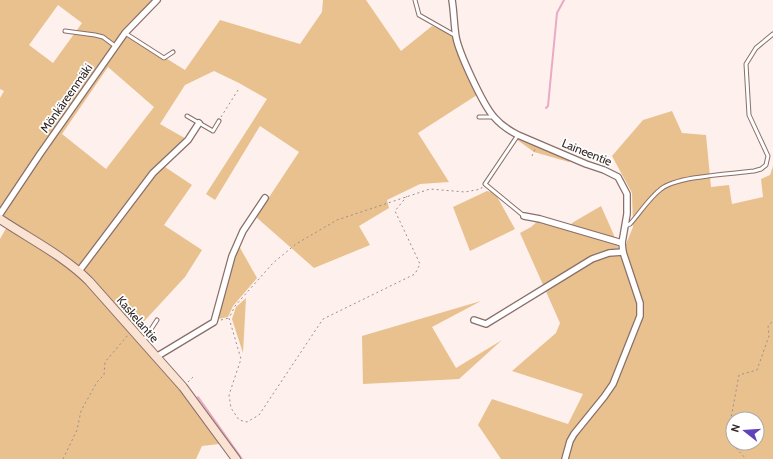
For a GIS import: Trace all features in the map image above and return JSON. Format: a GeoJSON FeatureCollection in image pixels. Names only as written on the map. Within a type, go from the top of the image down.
{"type":"FeatureCollection","features":[{"type":"Feature","properties":{"kind":"street","name":"Mönkäreenmäki"},"geometry":{"type":"LineString","coordinates":[[0,214],[125,33],[157,0]]}},
{"type":"Feature","properties":{"kind":"street","name":"Laineentie"},"geometry":{"type":"LineString","coordinates":[[452,0],[456,36],[459,46],[480,93],[494,117],[518,135],[618,177],[627,194],[627,214],[622,243],[623,252],[640,302],[640,316],[613,384],[574,434],[568,446],[565,459]]}},
{"type":"Feature","properties":{"kind":"street"},"geometry":{"type":"LineString","coordinates":[[79,271],[153,173],[188,140],[199,123]]}},
{"type":"Feature","properties":{"kind":"street"},"geometry":{"type":"LineString","coordinates":[[156,356],[214,322],[232,256],[243,231],[265,198]]}},
{"type":"Feature","properties":{"kind":"street"},"geometry":{"type":"LineString","coordinates":[[524,216],[540,219],[622,243]]}},
{"type":"Feature","properties":{"kind":"street","name":"Kaskelantie"},"geometry":{"type":"LineString","coordinates":[[0,219],[66,261],[89,281],[183,387],[236,459]]}},
{"type":"Feature","properties":{"kind":"street"},"geometry":{"type":"LineString","coordinates":[[474,320],[486,324],[592,259],[608,253],[623,252]]}},
{"type":"Feature","properties":{"kind":"lane"},"geometry":{"type":"LineString","coordinates":[[415,0],[419,15],[456,36]]}},
{"type":"Feature","properties":{"kind":"lane"},"geometry":{"type":"LineString","coordinates":[[65,31],[103,37],[116,46]]}},
{"type":"Feature","properties":{"kind":"lane"},"geometry":{"type":"LineString","coordinates":[[125,33],[164,58],[173,52]]}},
{"type":"Feature","properties":{"kind":"lane"},"geometry":{"type":"LineString","coordinates":[[625,226],[630,224],[644,206],[661,189],[672,183],[683,180],[754,171],[766,165],[768,156],[749,115],[746,64],[756,48],[773,34]]}},
{"type":"Feature","properties":{"kind":"lane"},"geometry":{"type":"LineString","coordinates":[[187,116],[213,130],[219,121]]}},
{"type":"Feature","properties":{"kind":"lane"},"geometry":{"type":"LineString","coordinates":[[479,117],[494,117]]}},
{"type":"Feature","properties":{"kind":"lane"},"geometry":{"type":"LineString","coordinates":[[518,135],[485,184],[524,216]]}},
{"type":"Feature","properties":{"kind":"lane"},"geometry":{"type":"LineString","coordinates":[[143,342],[157,320]]}},
{"type":"Feature","properties":{"kind":"path"},"geometry":{"type":"LineString","coordinates":[[219,121],[238,90]]}},
{"type":"Feature","properties":{"kind":"path"},"geometry":{"type":"LineString","coordinates":[[532,156],[537,143]]}},
{"type":"Feature","properties":{"kind":"path"},"geometry":{"type":"LineString","coordinates":[[407,196],[395,211],[420,264],[415,274],[323,319],[259,415],[247,422],[239,420],[231,408],[229,395],[241,359],[229,318],[235,306],[273,264],[296,244],[337,220],[407,196],[430,189],[465,192],[481,189],[485,184]]}},
{"type":"Feature","properties":{"kind":"path"},"geometry":{"type":"LineString","coordinates":[[214,322],[229,318]]}},
{"type":"Feature","properties":{"kind":"path"},"geometry":{"type":"LineString","coordinates":[[731,411],[739,375],[757,370],[769,336],[768,326],[773,321]]}},
{"type":"Feature","properties":{"kind":"path"},"geometry":{"type":"LineString","coordinates":[[63,459],[77,430],[81,411],[97,382],[104,375],[104,362],[128,336],[131,329]]}},
{"type":"Feature","properties":{"kind":"path"},"geometry":{"type":"LineString","coordinates":[[739,451],[746,459]]}},
{"type":"Feature","properties":{"kind":"shaded area"},"geometry":{"type":"Polygon","coordinates":[[[0,0],[157,0],[125,33],[185,70],[220,20],[300,44],[322,12],[323,0],[366,0],[401,51],[432,26],[456,36],[480,93],[418,133],[449,182],[420,184],[387,200],[389,208],[359,226],[370,245],[314,268],[256,217],[299,152],[260,126],[215,200],[206,194],[267,99],[214,71],[185,85],[160,124],[188,140],[162,165],[192,185],[164,225],[202,250],[185,277],[136,330],[79,271],[131,329],[223,442],[219,444],[202,446],[196,459],[0,459],[0,239],[8,225],[0,219],[0,98],[4,91],[0,89],[0,0]],[[58,5],[29,45],[53,63],[82,23],[58,5]],[[108,67],[62,134],[106,169],[154,107],[108,67]]]}},
{"type":"Feature","properties":{"kind":"shaded area"},"geometry":{"type":"Polygon","coordinates":[[[672,111],[682,133],[706,135],[711,187],[729,185],[732,204],[763,197],[761,179],[770,175],[773,166],[773,459],[501,459],[478,425],[492,399],[568,424],[583,394],[512,371],[556,333],[560,323],[520,233],[531,227],[539,220],[570,231],[572,223],[601,206],[621,256],[633,227],[632,193],[612,156],[643,120],[672,111]]]}},
{"type":"Feature","properties":{"kind":"shaded area"},"geometry":{"type":"Polygon","coordinates":[[[518,135],[571,157],[569,162],[534,152],[516,139],[518,135]]]}},
{"type":"Feature","properties":{"kind":"shaded area"},"geometry":{"type":"Polygon","coordinates":[[[487,191],[495,193],[515,229],[470,251],[453,207],[487,191]]]}},
{"type":"Feature","properties":{"kind":"shaded area"},"geometry":{"type":"Polygon","coordinates":[[[239,246],[257,278],[233,306],[228,317],[218,319],[234,257],[239,246]]]}},
{"type":"Feature","properties":{"kind":"shaded area"},"geometry":{"type":"Polygon","coordinates":[[[246,298],[243,353],[232,319],[236,307],[246,298]]]}},
{"type":"Feature","properties":{"kind":"shaded area"},"geometry":{"type":"Polygon","coordinates":[[[481,301],[432,327],[456,368],[502,340],[459,379],[363,384],[362,336],[481,301]]]}},
{"type":"Feature","properties":{"kind":"waterway"},"geometry":{"type":"LineString","coordinates":[[546,108],[548,106],[557,13],[564,0]]}},
{"type":"Feature","properties":{"kind":"waterway"},"geometry":{"type":"LineString","coordinates":[[198,397],[242,459]]}}]}
